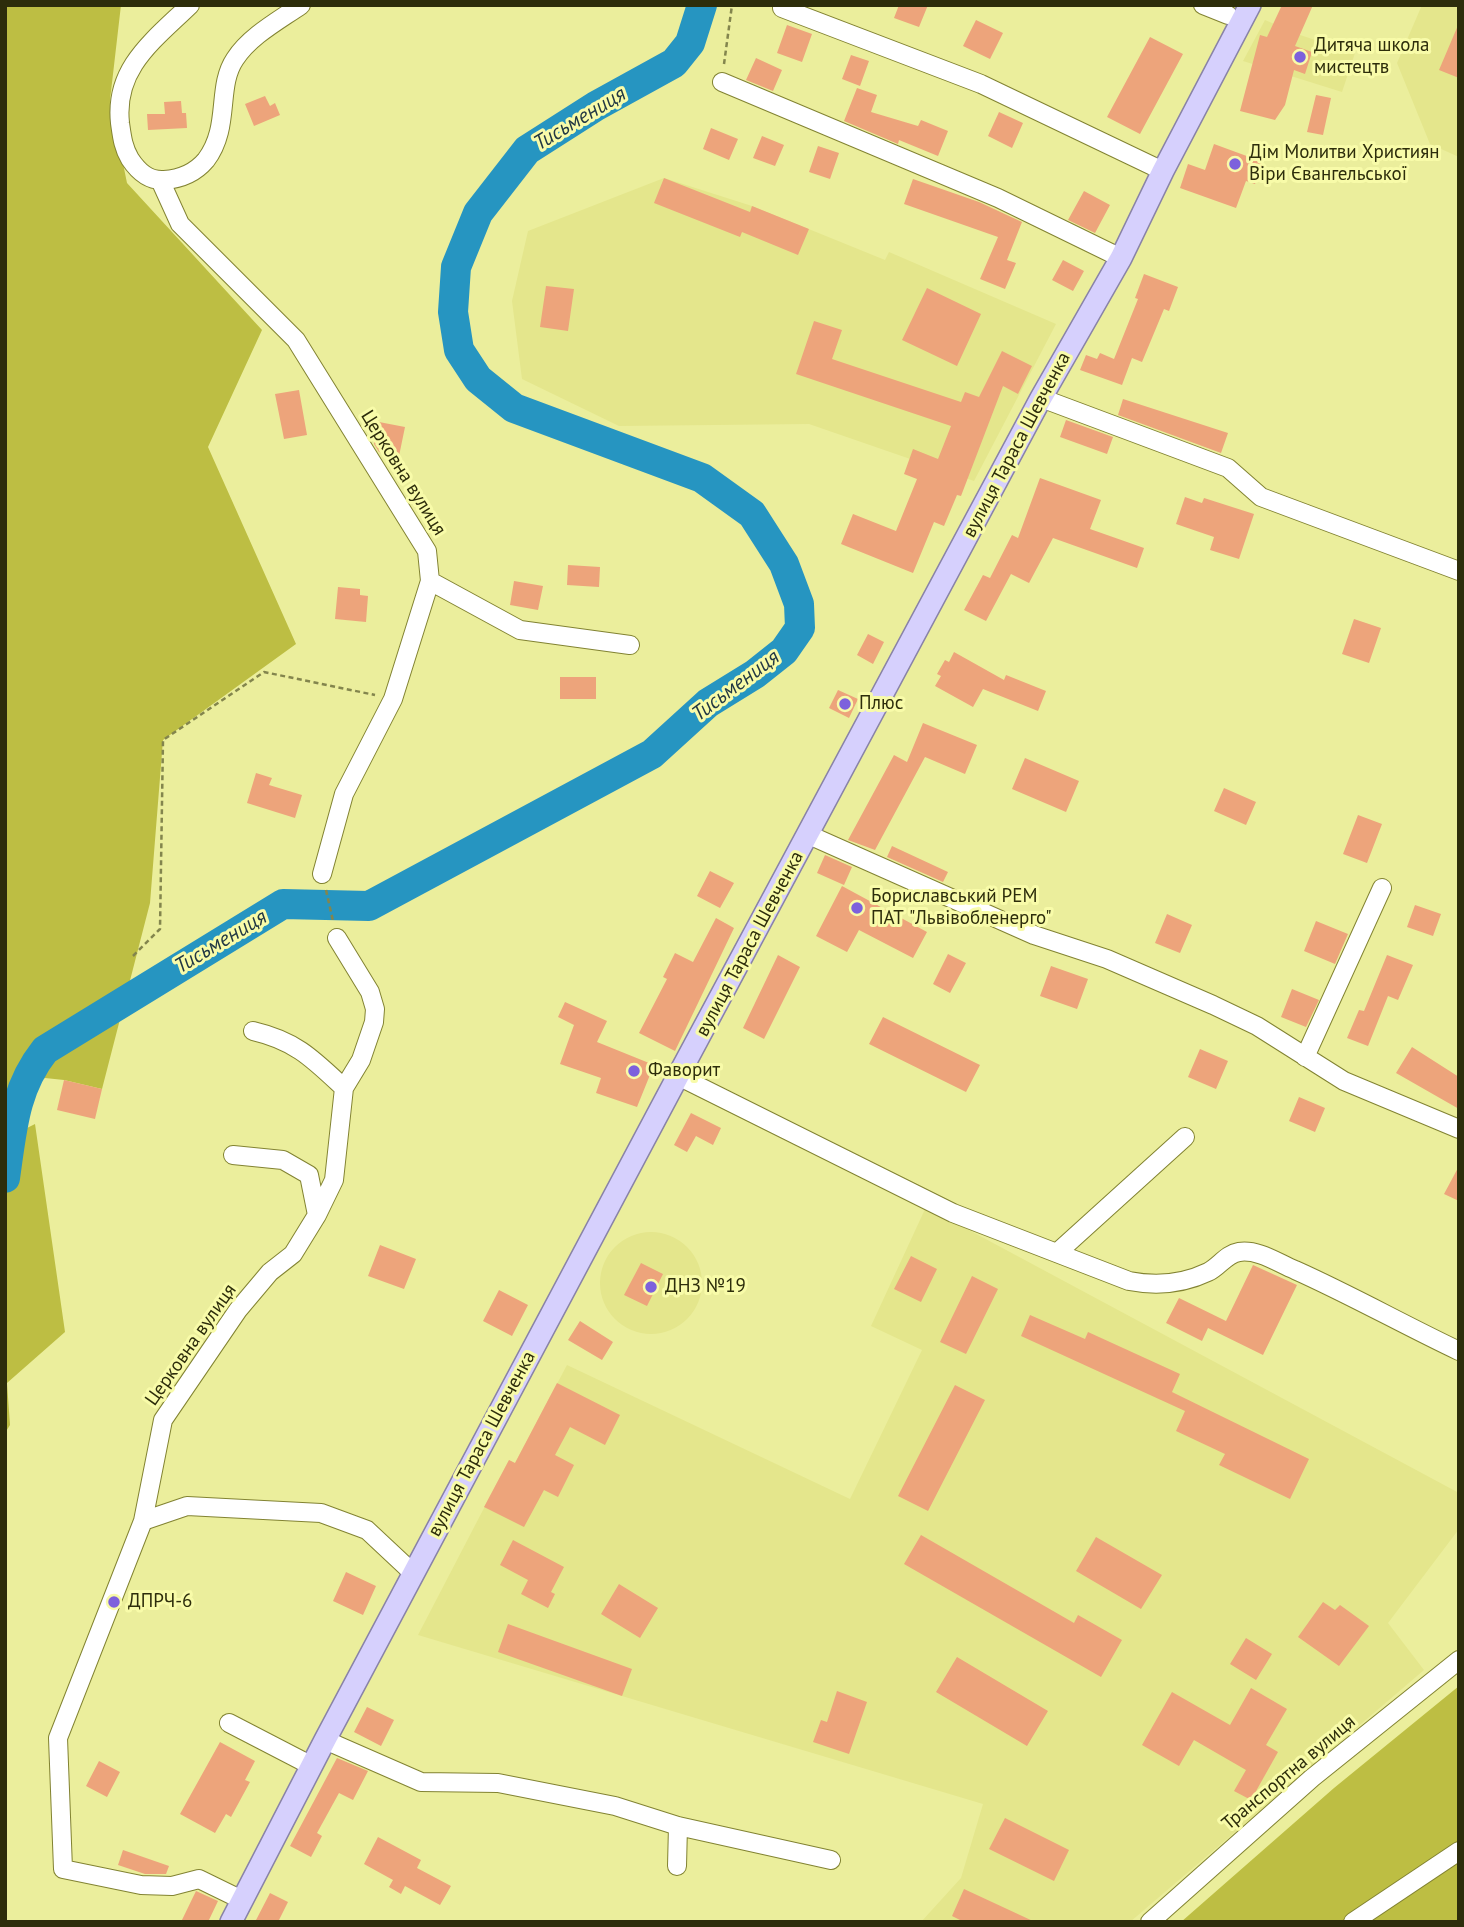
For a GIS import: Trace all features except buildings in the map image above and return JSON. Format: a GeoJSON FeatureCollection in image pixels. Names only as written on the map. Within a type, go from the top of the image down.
{"type":"FeatureCollection","features":[{"type":"Feature","properties":{"kind":"main road","name":"вулиця Тараса Шевченка"},"geometry":{"type":"LineString","coordinates":[[231,1922],[678,1076],[1041,398],[1121,258],[1163,171],[1250,5]]}},
{"type":"Feature","properties":{"kind":"street"},"geometry":{"type":"LineString","coordinates":[[190,5],[138,56],[123,85],[119,109],[123,146],[134,165],[146,177],[160,180],[181,178],[200,167],[213,150],[222,126],[227,78],[233,61],[247,44],[301,5]]}},
{"type":"Feature","properties":{"kind":"street"},"geometry":{"type":"LineString","coordinates":[[1203,5],[1228,15]]}},
{"type":"Feature","properties":{"kind":"street"},"geometry":{"type":"LineString","coordinates":[[782,8],[981,84],[1163,171]]}},
{"type":"Feature","properties":{"kind":"street"},"geometry":{"type":"LineString","coordinates":[[722,82],[998,198],[1121,258]]}},
{"type":"Feature","properties":{"kind":"street","name":"Церковна вулиця"},"geometry":{"type":"LineString","coordinates":[[160,180],[180,224],[296,341],[427,551],[430,581],[393,699],[344,794],[322,874]]}},
{"type":"Feature","properties":{"kind":"street"},"geometry":{"type":"LineString","coordinates":[[1041,398],[1228,468],[1261,497],[1459,571]]}},
{"type":"Feature","properties":{"kind":"street"},"geometry":{"type":"LineString","coordinates":[[430,581],[520,630],[630,645]]}},
{"type":"Feature","properties":{"kind":"street"},"geometry":{"type":"LineString","coordinates":[[809,835],[1034,935],[1107,959],[1213,1005],[1257,1026],[1344,1082],[1459,1129]]}},
{"type":"Feature","properties":{"kind":"street"},"geometry":{"type":"LineString","coordinates":[[1305,1057],[1382,888]]}},
{"type":"Feature","properties":{"kind":"street","name":"Церковна вулиця"},"geometry":{"type":"LineString","coordinates":[[242,1900],[199,1879],[172,1886],[141,1885],[63,1869],[58,1738],[143,1521],[163,1420],[238,1310],[270,1272],[293,1254],[334,1180],[344,1088],[360,1060],[374,1022],[375,1009],[370,992],[337,938]]}},
{"type":"Feature","properties":{"kind":"street"},"geometry":{"type":"LineString","coordinates":[[253,1031],[280,1038],[313,1059],[344,1088]]}},
{"type":"Feature","properties":{"kind":"street"},"geometry":{"type":"LineString","coordinates":[[678,1076],[953,1213],[1110,1274],[1145,1284],[1179,1281],[1209,1272],[1227,1257],[1239,1252],[1255,1253],[1344,1292],[1459,1350]]}},
{"type":"Feature","properties":{"kind":"street"},"geometry":{"type":"LineString","coordinates":[[1058,1252],[1185,1138]]}},
{"type":"Feature","properties":{"kind":"street"},"geometry":{"type":"LineString","coordinates":[[233,1154],[283,1160],[309,1175],[317,1215]]}},
{"type":"Feature","properties":{"kind":"street"},"geometry":{"type":"LineString","coordinates":[[143,1521],[187,1506],[321,1513],[367,1530],[414,1574]]}},
{"type":"Feature","properties":{"kind":"street","name":"Транспортна вулиця"},"geometry":{"type":"LineString","coordinates":[[1150,1922],[1312,1779],[1459,1660]]}},
{"type":"Feature","properties":{"kind":"street"},"geometry":{"type":"LineString","coordinates":[[229,1723],[312,1766]]}},
{"type":"Feature","properties":{"kind":"street"},"geometry":{"type":"LineString","coordinates":[[325,1740],[421,1782],[498,1783],[615,1806],[678,1826],[831,1860]]}},
{"type":"Feature","properties":{"kind":"street"},"geometry":{"type":"LineString","coordinates":[[677,1866],[678,1826]]}},
{"type":"Feature","properties":{"kind":"street"},"geometry":{"type":"LineString","coordinates":[[1353,1922],[1459,1851]]}},
{"type":"Feature","properties":{"kind":"path"},"geometry":{"type":"LineString","coordinates":[[722,82],[732,5]]}},
{"type":"Feature","properties":{"kind":"path"},"geometry":{"type":"LineString","coordinates":[[133,956],[160,929],[163,740],[264,672],[393,699]]}},
{"type":"Feature","properties":{"kind":"path"},"geometry":{"type":"LineString","coordinates":[[322,874],[337,938]]}},
{"type":"Feature","properties":{"kind":"shaded area"},"geometry":{"type":"Polygon","coordinates":[[[5,5],[121,5],[110,100],[127,183],[262,330],[208,447],[296,644],[163,740],[150,903],[102,1089],[45,1078],[5,1103],[5,5]]]}},
{"type":"Feature","properties":{"kind":"shaded area"},"geometry":{"type":"Polygon","coordinates":[[[1422,5],[1459,5],[1459,157],[1430,144],[1397,63],[1422,5]]]}},
{"type":"Feature","properties":{"kind":"shaded area","name":"Дитяча школа мистецтв"},"geometry":{"type":"Polygon","coordinates":[[[1265,20],[1355,53],[1342,92],[1243,61],[1265,20]]]}},
{"type":"Feature","properties":{"kind":"shaded area"},"geometry":{"type":"Polygon","coordinates":[[[664,178],[752,206],[885,260],[889,252],[1056,324],[974,481],[809,424],[619,426],[522,379],[512,301],[528,231],[664,178]]]}},
{"type":"Feature","properties":{"kind":"shaded area"},"geometry":{"type":"Polygon","coordinates":[[[5,1108],[15,1134],[35,1124],[65,1332],[7,1383],[10,1425],[5,1433],[5,1108]]]}},
{"type":"Feature","properties":{"kind":"shaded area"},"geometry":{"type":"Polygon","coordinates":[[[926,1207],[1459,1493],[1459,1529],[1388,1623],[1424,1670],[1130,1922],[921,1922],[961,1878],[983,1804],[418,1635],[509,1460],[515,1463],[567,1365],[850,1499],[922,1350],[871,1326],[926,1207]]]}},
{"type":"Feature","properties":{"kind":"shaded area","name":"ДНЗ №19"},"geometry":{"type":"Polygon","coordinates":[[[651,1232],[671,1236],[687,1247],[698,1263],[702,1283],[698,1303],[687,1319],[671,1330],[651,1334],[631,1330],[615,1319],[604,1303],[600,1283],[604,1263],[615,1247],[631,1236],[651,1232]]]}},
{"type":"Feature","properties":{"kind":"shaded area"},"geometry":{"type":"Polygon","coordinates":[[[1459,1686],[1459,1922],[1181,1922],[1334,1788],[1459,1686]]]}},
{"type":"Feature","properties":{"kind":"waterway","name":"Тисьмениця"},"geometry":{"type":"LineString","coordinates":[[5,1178],[16,1111],[27,1080],[45,1050],[283,904],[369,906],[652,754],[708,703],[755,674],[784,651],[800,628],[799,604],[784,564],[752,514],[702,478],[514,408],[478,379],[459,350],[453,312],[456,267],[478,213],[527,150],[596,106],[674,63],[690,43],[702,5]]}},
{"type":"Feature","properties":{"kind":"place","name":"Дитяча школа мистецтв"},"geometry":{"type":"Point","coordinates":[1300,57]}},
{"type":"Feature","properties":{"kind":"place","name":"Дім Молитви Християн Віри Євангельської"},"geometry":{"type":"Point","coordinates":[1235,164]}},
{"type":"Feature","properties":{"kind":"place","name":"Плюс"},"geometry":{"type":"Point","coordinates":[845,704]}},
{"type":"Feature","properties":{"kind":"place","name":"Бориславський РЕМ ПАТ \"Львівобленерго\""},"geometry":{"type":"Point","coordinates":[857,908]}},
{"type":"Feature","properties":{"kind":"place","name":"Фаворит"},"geometry":{"type":"Point","coordinates":[634,1071]}},
{"type":"Feature","properties":{"kind":"place","name":"ДНЗ №19"},"geometry":{"type":"Point","coordinates":[651,1287]}},
{"type":"Feature","properties":{"kind":"place","name":"ДПРЧ-6"},"geometry":{"type":"Point","coordinates":[114,1602]}}]}
